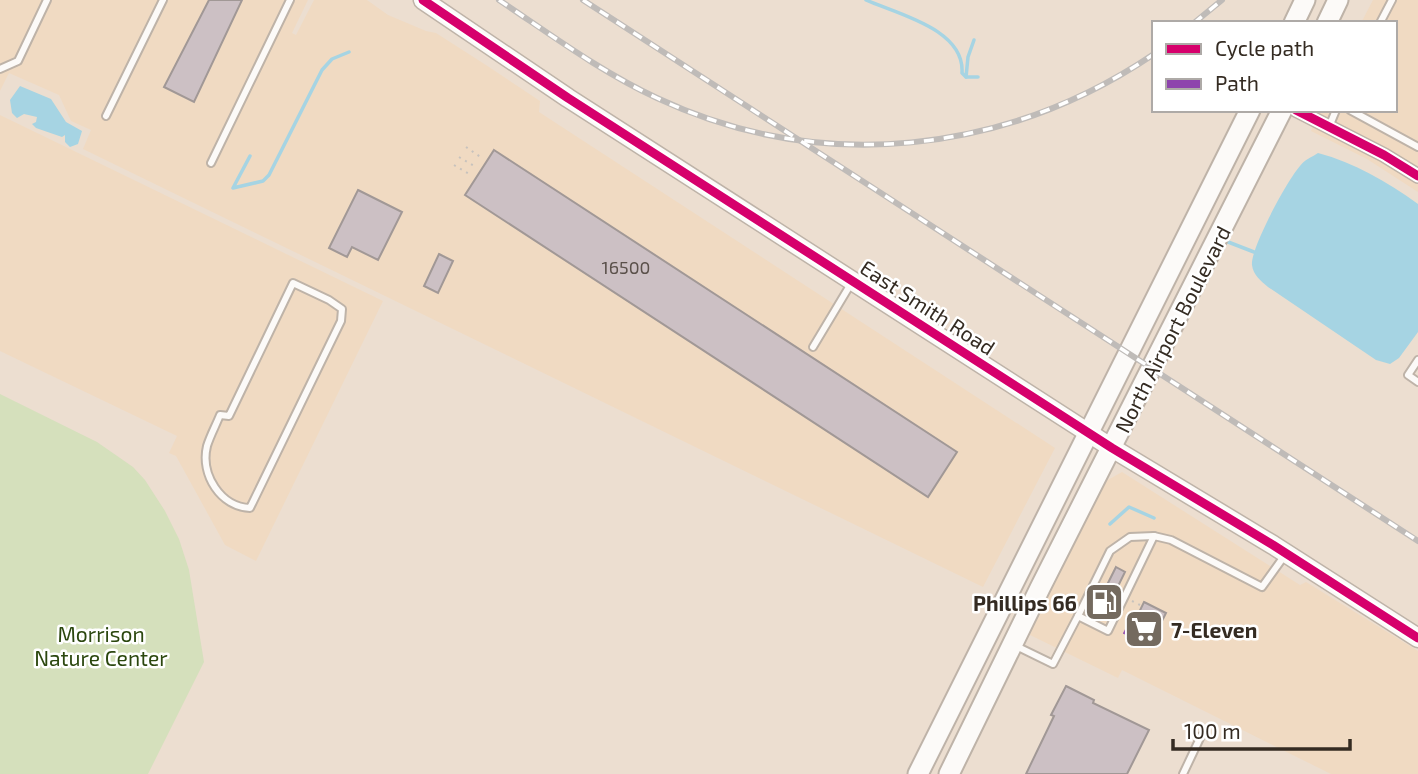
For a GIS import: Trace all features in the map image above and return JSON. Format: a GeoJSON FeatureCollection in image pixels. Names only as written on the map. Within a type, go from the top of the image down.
{"type":"FeatureCollection","features":[{"type":"Feature","properties":{"kind":"main road"},"geometry":{"type":"LineString","coordinates":[[1295,21],[1306,0]]}},
{"type":"Feature","properties":{"kind":"main road"},"geometry":{"type":"LineString","coordinates":[[1328,21],[1338,0]]}},
{"type":"Feature","properties":{"kind":"main road","name":"North Airport Boulevard"},"geometry":{"type":"LineString","coordinates":[[918,774],[1249,112]]}},
{"type":"Feature","properties":{"kind":"main road","name":"North Airport Boulevard"},"geometry":{"type":"LineString","coordinates":[[949,774],[1281,112]]}},
{"type":"Feature","properties":{"kind":"street","name":"East Smith Road"},"geometry":{"type":"LineString","coordinates":[[423,0],[568,98],[1088,432],[1418,638]]}},
{"type":"Feature","properties":{"kind":"street"},"geometry":{"type":"LineString","coordinates":[[1300,112],[1384,155],[1418,176]]}},
{"type":"Feature","properties":{"kind":"lane"},"geometry":{"type":"LineString","coordinates":[[0,69],[18,61],[47,0]]}},
{"type":"Feature","properties":{"kind":"lane"},"geometry":{"type":"LineString","coordinates":[[106,116],[163,0]]}},
{"type":"Feature","properties":{"kind":"lane"},"geometry":{"type":"LineString","coordinates":[[211,163],[290,0]]}},
{"type":"Feature","properties":{"kind":"lane"},"geometry":{"type":"LineString","coordinates":[[1381,21],[1392,0]]}},
{"type":"Feature","properties":{"kind":"lane"},"geometry":{"type":"LineString","coordinates":[[1329,127],[1335,112]]}},
{"type":"Feature","properties":{"kind":"lane"},"geometry":{"type":"LineString","coordinates":[[1354,112],[1418,147]]}},
{"type":"Feature","properties":{"kind":"lane"},"geometry":{"type":"LineString","coordinates":[[813,347],[853,280]]}},
{"type":"Feature","properties":{"kind":"lane"},"geometry":{"type":"LineString","coordinates":[[293,283],[342,309],[341,321],[250,508],[238,508],[225,501],[209,479],[206,447],[220,415],[229,416],[293,283]]}},
{"type":"Feature","properties":{"kind":"lane"},"geometry":{"type":"LineString","coordinates":[[1418,360],[1408,375],[1418,382]]}},
{"type":"Feature","properties":{"kind":"lane"},"geometry":{"type":"LineString","coordinates":[[1013,644],[1053,664],[1110,551],[1130,537],[1154,536],[1171,540],[1262,587],[1286,554]]}},
{"type":"Feature","properties":{"kind":"lane"},"geometry":{"type":"LineString","coordinates":[[1078,616],[1108,631],[1154,536]]}},
{"type":"Feature","properties":{"kind":"lane"},"geometry":{"type":"LineString","coordinates":[[1183,774],[1201,736]]}},
{"type":"Feature","properties":{"kind":"path"},"geometry":{"type":"LineString","coordinates":[[466,147],[482,159]]}},
{"type":"Feature","properties":{"kind":"path"},"geometry":{"type":"LineString","coordinates":[[460,157],[476,167]]}},
{"type":"Feature","properties":{"kind":"path"},"geometry":{"type":"LineString","coordinates":[[454,165],[471,175]]}},
{"type":"Feature","properties":{"kind":"shaded area"},"geometry":{"type":"Polygon","coordinates":[[[0,0],[308,0],[292,33],[296,35],[314,0],[367,0],[388,15],[436,33],[489,67],[540,101],[539,112],[1055,448],[983,587],[83,149],[91,130],[71,121],[59,95],[9,73],[0,91],[0,0]]]}},
{"type":"Feature","properties":{"kind":"shaded area"},"geometry":{"type":"Polygon","coordinates":[[[1373,0],[1418,0],[1418,192],[1367,159],[1311,131],[1319,112],[1397,112],[1397,21],[1362,21],[1373,0]]]}},
{"type":"Feature","properties":{"kind":"shaded area"},"geometry":{"type":"Polygon","coordinates":[[[0,115],[383,301],[256,561],[225,545],[176,456],[169,453],[177,436],[0,351],[0,115]]]}},
{"type":"Feature","properties":{"kind":"shaded area"},"geometry":{"type":"Polygon","coordinates":[[[1122,472],[1300,585],[1306,582],[1418,651],[1418,774],[1331,774],[1122,670],[1118,678],[1028,634],[1106,481],[1122,472]]]}},
{"type":"Feature","properties":{"kind":"green space","name":"Morrison Nature Center"},"geometry":{"type":"Polygon","coordinates":[[[0,394],[97,442],[133,467],[165,511],[179,539],[189,570],[204,662],[148,774],[0,774],[0,394]]]}},
{"type":"Feature","properties":{"kind":"water"},"geometry":{"type":"Polygon","coordinates":[[[20,86],[51,99],[66,122],[82,131],[78,144],[70,147],[65,142],[65,135],[62,137],[36,128],[32,124],[37,117],[24,114],[17,118],[12,113],[10,100],[20,86]]]}},
{"type":"Feature","properties":{"kind":"water"},"geometry":{"type":"Polygon","coordinates":[[[1318,153],[1370,174],[1418,204],[1418,332],[1399,358],[1390,364],[1376,360],[1268,287],[1253,269],[1257,245],[1279,199],[1294,173],[1306,160],[1318,153]]]}},
{"type":"Feature","properties":{"kind":"building"},"geometry":{"type":"Polygon","coordinates":[[[209,0],[242,0],[194,102],[164,87],[209,0]]]}},
{"type":"Feature","properties":{"kind":"building"},"geometry":{"type":"Polygon","coordinates":[[[494,150],[957,452],[928,497],[465,195],[494,150]]]}},
{"type":"Feature","properties":{"kind":"building"},"geometry":{"type":"Polygon","coordinates":[[[358,190],[402,212],[378,260],[352,247],[347,257],[329,248],[358,190]]]}},
{"type":"Feature","properties":{"kind":"building"},"geometry":{"type":"Polygon","coordinates":[[[439,254],[453,261],[438,293],[424,286],[439,254]]]}},
{"type":"Feature","properties":{"kind":"building","name":"Phillips 66"},"geometry":{"type":"Polygon","coordinates":[[[1116,567],[1125,572],[1102,619],[1092,615],[1116,567]]]}},
{"type":"Feature","properties":{"kind":"building","name":"7-Eleven"},"geometry":{"type":"Polygon","coordinates":[[[1144,602],[1166,613],[1149,647],[1127,637],[1144,602]]]}},
{"type":"Feature","properties":{"kind":"building"},"geometry":{"type":"Polygon","coordinates":[[[1066,686],[1094,700],[1093,703],[1149,730],[1127,774],[1026,774],[1066,686]]]}},
{"type":"Feature","properties":{"kind":"waterway"},"geometry":{"type":"LineString","coordinates":[[866,0],[927,25],[941,34],[953,45],[960,58],[962,73],[966,77],[978,77]]}},
{"type":"Feature","properties":{"kind":"waterway"},"geometry":{"type":"LineString","coordinates":[[966,77],[968,57],[974,40]]}},
{"type":"Feature","properties":{"kind":"waterway"},"geometry":{"type":"LineString","coordinates":[[250,156],[233,188],[263,181],[269,175],[322,70],[332,59],[349,52]]}},
{"type":"Feature","properties":{"kind":"waterway"},"geometry":{"type":"LineString","coordinates":[[1223,240],[1254,252]]}},
{"type":"Feature","properties":{"kind":"waterway"},"geometry":{"type":"LineString","coordinates":[[1110,524],[1129,507],[1154,518]]}},
{"type":"Feature","properties":{"kind":"railway"},"geometry":{"type":"LineString","coordinates":[[499,0],[596,65],[657,98],[719,122],[783,138],[847,144],[912,142],[975,132],[1037,114],[1097,88],[1152,55]]}},
{"type":"Feature","properties":{"kind":"railway"},"geometry":{"type":"LineString","coordinates":[[583,0],[1418,541]]}},
{"type":"Feature","properties":{"kind":"railway"},"geometry":{"type":"LineString","coordinates":[[1196,21],[1222,0]]}},
{"type":"Feature","properties":{"kind":"marked path"},"geometry":{"type":"LineString","coordinates":[[1126,635],[1133,621]]}},
{"type":"Feature","properties":{"kind":"cycle path"},"geometry":{"type":"LineString","coordinates":[[423,0],[568,98],[1112,448],[1273,545],[1418,638]]}},
{"type":"Feature","properties":{"kind":"cycle path"},"geometry":{"type":"LineString","coordinates":[[1300,112],[1384,155],[1418,176]]}},
{"type":"Feature","properties":{"kind":"place","name":"Phillips 66"},"geometry":{"type":"Point","coordinates":[1104,602]}},
{"type":"Feature","properties":{"kind":"place","name":"7-Eleven"},"geometry":{"type":"Point","coordinates":[1144,629]}}]}
